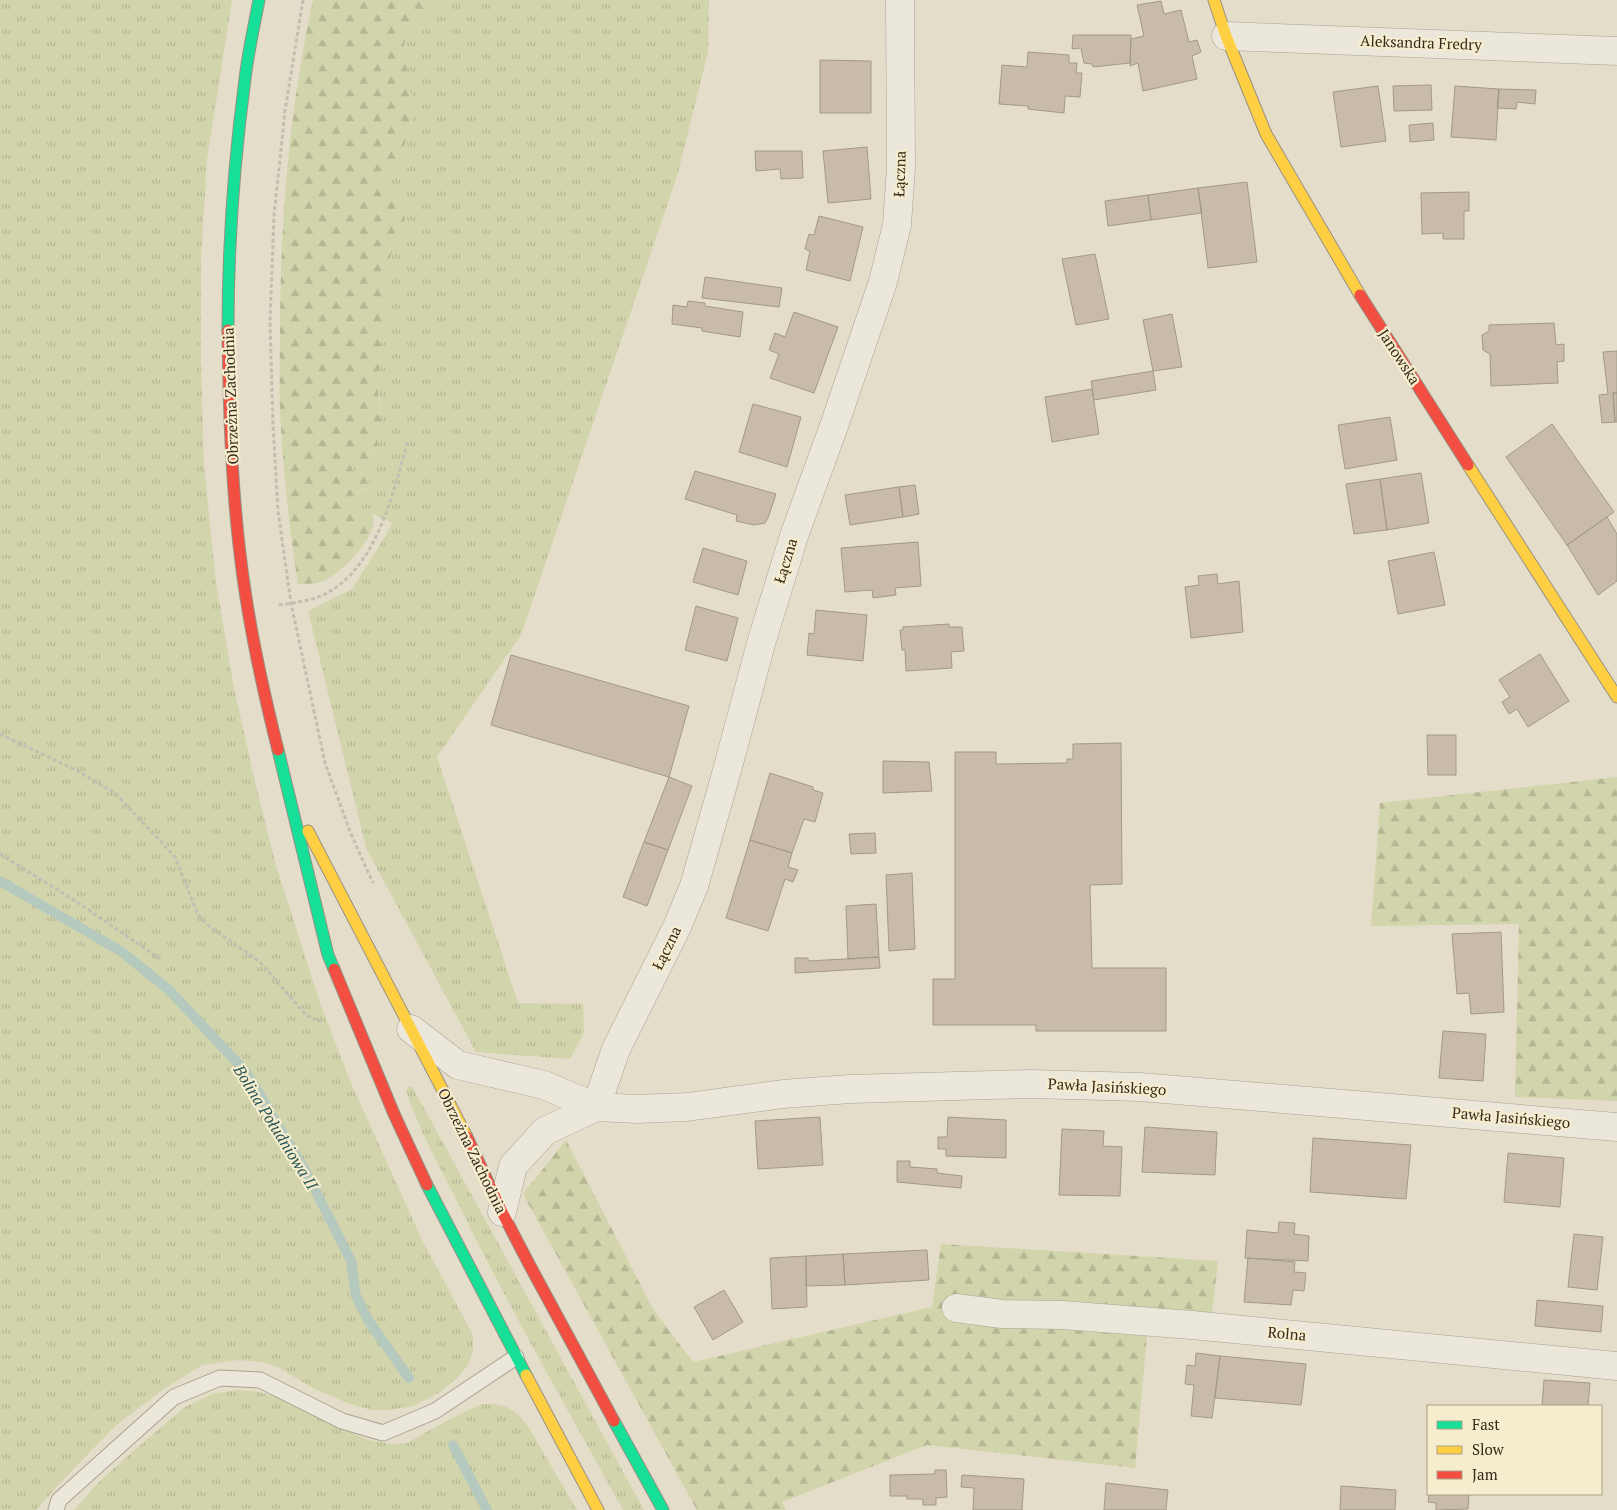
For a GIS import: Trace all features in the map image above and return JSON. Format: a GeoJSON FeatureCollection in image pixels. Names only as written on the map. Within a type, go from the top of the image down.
{"type":"FeatureCollection","features":[{"type":"Feature","properties":{"kind":"street","name":"Obrzeżna Zachodnia"},"geometry":{"type":"LineString","coordinates":[[259,0],[245,78],[234,188],[228,286],[229,394],[234,490],[249,610],[263,691],[328,955],[394,1114],[431,1194],[598,1510]]}},
{"type":"Feature","properties":{"kind":"street","name":"Łączna"},"geometry":{"type":"LineString","coordinates":[[596,1107],[616,1049],[677,927],[694,886],[762,640],[795,533],[835,424],[883,282],[897,225],[901,167],[900,0]]}},
{"type":"Feature","properties":{"kind":"street","name":"Janowska"},"geometry":{"type":"LineString","coordinates":[[1214,0],[1226,36],[1266,134],[1370,312],[1617,697]]}},
{"type":"Feature","properties":{"kind":"street","name":"Aleksandra Fredry"},"geometry":{"type":"LineString","coordinates":[[1226,36],[1617,52]]}},
{"type":"Feature","properties":{"kind":"street","name":"Obrzeżna Zachodnia"},"geometry":{"type":"LineString","coordinates":[[287,790],[466,1135],[502,1212],[663,1510]]}},
{"type":"Feature","properties":{"kind":"street","name":"Pawła Jasińskiego"},"geometry":{"type":"LineString","coordinates":[[411,1029],[458,1064],[544,1085],[596,1107],[637,1109],[687,1107],[783,1094],[850,1089],[1030,1084],[1140,1087],[1617,1127]]}},
{"type":"Feature","properties":{"kind":"street","name":"Pawła Jasińskiego"},"geometry":{"type":"LineString","coordinates":[[502,1212],[514,1166],[532,1145],[545,1131],[596,1107]]}},
{"type":"Feature","properties":{"kind":"street","name":"Rolna"},"geometry":{"type":"LineString","coordinates":[[956,1308],[1002,1314],[1062,1315],[1192,1325],[1617,1366]]}},
{"type":"Feature","properties":{"kind":"lane"},"geometry":{"type":"LineString","coordinates":[[56,1510],[59,1500],[174,1397],[220,1378],[260,1380],[342,1421],[383,1433],[435,1411],[516,1357]]}},
{"type":"Feature","properties":{"kind":"path"},"geometry":{"type":"LineString","coordinates":[[303,0],[286,111],[274,216],[270,322],[278,511],[291,603],[325,763],[351,834],[373,884]]}},
{"type":"Feature","properties":{"kind":"path"},"geometry":{"type":"LineString","coordinates":[[249,610],[291,603],[326,594],[347,579],[372,545],[390,503],[408,441]]}},
{"type":"Feature","properties":{"kind":"path"},"geometry":{"type":"LineString","coordinates":[[0,734],[76,770],[115,793],[175,857],[198,915],[209,926],[260,962],[306,1015],[363,1040]]}},
{"type":"Feature","properties":{"kind":"path"},"geometry":{"type":"LineString","coordinates":[[0,854],[80,904],[160,959]]}},
{"type":"Feature","properties":{"kind":"green space"},"geometry":{"type":"Polygon","coordinates":[[[0,0],[232,0],[207,159],[201,258],[201,363],[204,466],[216,583],[233,683],[275,862],[320,1003],[351,1083],[423,1242],[473,1335],[473,1351],[468,1365],[458,1377],[440,1392],[414,1406],[389,1410],[372,1410],[347,1403],[311,1387],[278,1367],[262,1362],[239,1360],[202,1365],[164,1389],[116,1425],[36,1510],[0,1510],[0,0]]]}},
{"type":"Feature","properties":{"kind":"green space"},"geometry":{"type":"Polygon","coordinates":[[[313,0],[438,0],[434,7],[407,36],[404,46],[413,118],[399,162],[387,181],[389,196],[404,207],[405,222],[387,264],[387,302],[380,351],[378,392],[381,417],[376,452],[367,460],[355,459],[348,461],[354,473],[367,474],[370,479],[369,488],[351,496],[351,504],[357,515],[373,514],[373,526],[360,550],[336,573],[321,582],[298,584],[289,520],[281,433],[280,293],[284,209],[292,125],[313,0]]]}},
{"type":"Feature","properties":{"kind":"green space"},"geometry":{"type":"Polygon","coordinates":[[[438,0],[709,0],[708,52],[678,173],[521,635],[437,757],[518,1003],[583,1004],[584,1033],[570,1059],[476,1052],[366,848],[308,611],[352,589],[392,523],[373,514],[356,515],[351,504],[351,496],[369,489],[367,474],[354,473],[348,461],[355,459],[367,460],[376,453],[380,400],[378,392],[380,351],[387,302],[387,264],[405,222],[404,207],[389,196],[387,181],[399,162],[413,118],[404,46],[407,36],[434,7],[438,0]]]}},
{"type":"Feature","properties":{"kind":"green space"},"geometry":{"type":"Polygon","coordinates":[[[1617,777],[1617,1101],[1515,1097],[1519,924],[1371,926],[1380,803],[1617,777]]]}},
{"type":"Feature","properties":{"kind":"green space"},"geometry":{"type":"Polygon","coordinates":[[[409,1086],[412,1087],[430,1119],[644,1510],[623,1510],[497,1281],[417,1119],[406,1090],[409,1086]]]}},
{"type":"Feature","properties":{"kind":"green space"},"geometry":{"type":"Polygon","coordinates":[[[566,1140],[653,1309],[693,1362],[932,1307],[941,1244],[1218,1261],[1211,1322],[1149,1312],[1135,1468],[927,1445],[782,1502],[786,1510],[697,1510],[523,1194],[566,1140]]]}},
{"type":"Feature","properties":{"kind":"green space"},"geometry":{"type":"Polygon","coordinates":[[[237,1390],[255,1391],[278,1397],[331,1424],[368,1440],[391,1444],[407,1443],[482,1404],[507,1407],[519,1415],[529,1428],[577,1510],[74,1510],[100,1481],[185,1407],[212,1394],[237,1390]]]}},
{"type":"Feature","properties":{"kind":"building"},"geometry":{"type":"Polygon","coordinates":[[[1161,1],[1164,14],[1181,10],[1189,42],[1197,40],[1201,52],[1192,56],[1197,79],[1143,91],[1138,63],[1130,66],[1131,39],[1144,36],[1137,5],[1161,1]]]}},
{"type":"Feature","properties":{"kind":"building"},"geometry":{"type":"Polygon","coordinates":[[[1073,35],[1131,35],[1130,63],[1093,67],[1092,64],[1084,63],[1081,48],[1072,49],[1073,35]]]}},
{"type":"Feature","properties":{"kind":"building"},"geometry":{"type":"Polygon","coordinates":[[[1028,52],[1069,55],[1069,63],[1077,63],[1076,73],[1082,73],[1080,97],[1065,96],[1064,113],[1028,109],[1028,106],[999,104],[1002,65],[1027,67],[1028,52]]]}},
{"type":"Feature","properties":{"kind":"building"},"geometry":{"type":"Polygon","coordinates":[[[820,60],[871,61],[871,113],[820,113],[820,60]]]}},
{"type":"Feature","properties":{"kind":"building"},"geometry":{"type":"Polygon","coordinates":[[[1431,85],[1432,110],[1394,111],[1393,86],[1431,85]]]}},
{"type":"Feature","properties":{"kind":"building"},"geometry":{"type":"Polygon","coordinates":[[[1378,86],[1386,141],[1341,147],[1333,92],[1378,86]]]}},
{"type":"Feature","properties":{"kind":"building"},"geometry":{"type":"Polygon","coordinates":[[[1455,86],[1499,89],[1496,140],[1451,137],[1455,86]]]}},
{"type":"Feature","properties":{"kind":"building"},"geometry":{"type":"Polygon","coordinates":[[[1499,89],[1536,90],[1535,104],[1517,102],[1516,109],[1497,108],[1499,89]]]}},
{"type":"Feature","properties":{"kind":"building"},"geometry":{"type":"Polygon","coordinates":[[[1433,123],[1434,140],[1410,142],[1409,125],[1433,123]]]}},
{"type":"Feature","properties":{"kind":"building"},"geometry":{"type":"Polygon","coordinates":[[[867,147],[871,199],[828,203],[823,151],[867,147]]]}},
{"type":"Feature","properties":{"kind":"building"},"geometry":{"type":"Polygon","coordinates":[[[755,151],[802,151],[803,178],[781,179],[780,169],[756,171],[755,151]]]}},
{"type":"Feature","properties":{"kind":"building"},"geometry":{"type":"Polygon","coordinates":[[[1247,182],[1257,262],[1208,268],[1198,188],[1247,182]]]}},
{"type":"Feature","properties":{"kind":"building"},"geometry":{"type":"Polygon","coordinates":[[[1198,188],[1202,213],[1151,220],[1148,195],[1198,188]]]}},
{"type":"Feature","properties":{"kind":"building"},"geometry":{"type":"Polygon","coordinates":[[[1469,192],[1469,211],[1464,211],[1464,239],[1443,239],[1443,233],[1422,234],[1421,193],[1469,192]]]}},
{"type":"Feature","properties":{"kind":"building"},"geometry":{"type":"Polygon","coordinates":[[[1148,195],[1151,220],[1108,226],[1105,201],[1148,195]]]}},
{"type":"Feature","properties":{"kind":"building"},"geometry":{"type":"Polygon","coordinates":[[[819,216],[863,227],[850,281],[806,270],[810,251],[805,249],[809,234],[814,235],[819,216]]]}},
{"type":"Feature","properties":{"kind":"building"},"geometry":{"type":"Polygon","coordinates":[[[1095,254],[1109,319],[1076,325],[1062,259],[1095,254]]]}},
{"type":"Feature","properties":{"kind":"building"},"geometry":{"type":"Polygon","coordinates":[[[705,277],[782,288],[779,307],[702,298],[705,277]]]}},
{"type":"Feature","properties":{"kind":"building"},"geometry":{"type":"Polygon","coordinates":[[[688,301],[705,303],[705,306],[743,312],[740,337],[702,331],[702,328],[672,324],[673,305],[687,307],[688,301]]]}},
{"type":"Feature","properties":{"kind":"building"},"geometry":{"type":"Polygon","coordinates":[[[794,312],[838,327],[814,393],[770,378],[779,354],[769,350],[775,333],[785,337],[794,312]]]}},
{"type":"Feature","properties":{"kind":"building"},"geometry":{"type":"Polygon","coordinates":[[[1172,314],[1182,367],[1153,371],[1143,320],[1172,314]]]}},
{"type":"Feature","properties":{"kind":"building"},"geometry":{"type":"Polygon","coordinates":[[[1554,323],[1556,345],[1564,344],[1564,361],[1557,362],[1558,383],[1491,386],[1490,354],[1483,350],[1482,335],[1489,331],[1489,325],[1554,323]]]}},
{"type":"Feature","properties":{"kind":"building"},"geometry":{"type":"Polygon","coordinates":[[[1617,351],[1617,393],[1613,393],[1615,422],[1602,423],[1599,395],[1608,394],[1603,352],[1617,351]]]}},
{"type":"Feature","properties":{"kind":"building"},"geometry":{"type":"Polygon","coordinates":[[[1153,371],[1156,390],[1094,400],[1091,381],[1153,371]]]}},
{"type":"Feature","properties":{"kind":"building"},"geometry":{"type":"Polygon","coordinates":[[[1092,389],[1099,434],[1052,442],[1045,397],[1092,389]]]}},
{"type":"Feature","properties":{"kind":"building"},"geometry":{"type":"Polygon","coordinates":[[[1613,393],[1617,393],[1617,422],[1615,422],[1613,393]]]}},
{"type":"Feature","properties":{"kind":"building"},"geometry":{"type":"Polygon","coordinates":[[[753,404],[801,417],[787,467],[739,452],[753,404]]]}},
{"type":"Feature","properties":{"kind":"building"},"geometry":{"type":"Polygon","coordinates":[[[1390,417],[1397,460],[1345,469],[1338,425],[1390,417]]]}},
{"type":"Feature","properties":{"kind":"building"},"geometry":{"type":"Polygon","coordinates":[[[1552,424],[1614,512],[1567,545],[1506,457],[1552,424]]]}},
{"type":"Feature","properties":{"kind":"building"},"geometry":{"type":"Polygon","coordinates":[[[695,471],[776,494],[765,523],[754,525],[736,521],[737,515],[685,499],[695,471]]]}},
{"type":"Feature","properties":{"kind":"building"},"geometry":{"type":"Polygon","coordinates":[[[1421,473],[1429,523],[1387,530],[1380,479],[1421,473]]]}},
{"type":"Feature","properties":{"kind":"building"},"geometry":{"type":"Polygon","coordinates":[[[1380,479],[1387,530],[1354,534],[1346,484],[1380,479]]]}},
{"type":"Feature","properties":{"kind":"building"},"geometry":{"type":"Polygon","coordinates":[[[915,485],[919,514],[903,517],[899,487],[915,485]]]}},
{"type":"Feature","properties":{"kind":"building"},"geometry":{"type":"Polygon","coordinates":[[[899,487],[903,517],[850,525],[845,495],[899,487]]]}},
{"type":"Feature","properties":{"kind":"building"},"geometry":{"type":"Polygon","coordinates":[[[1607,517],[1617,534],[1617,581],[1598,595],[1567,545],[1607,517]]]}},
{"type":"Feature","properties":{"kind":"building"},"geometry":{"type":"Polygon","coordinates":[[[918,542],[921,586],[895,588],[896,595],[873,598],[872,590],[845,592],[841,548],[918,542]]]}},
{"type":"Feature","properties":{"kind":"building"},"geometry":{"type":"Polygon","coordinates":[[[703,548],[747,561],[738,595],[693,582],[703,548]]]}},
{"type":"Feature","properties":{"kind":"building"},"geometry":{"type":"Polygon","coordinates":[[[1434,552],[1445,605],[1398,614],[1388,561],[1434,552]]]}},
{"type":"Feature","properties":{"kind":"building"},"geometry":{"type":"Polygon","coordinates":[[[1217,574],[1218,584],[1239,581],[1243,632],[1191,638],[1185,587],[1199,585],[1198,576],[1217,574]]]}},
{"type":"Feature","properties":{"kind":"building"},"geometry":{"type":"Polygon","coordinates":[[[696,606],[738,618],[727,661],[685,650],[696,606]]]}},
{"type":"Feature","properties":{"kind":"building"},"geometry":{"type":"Polygon","coordinates":[[[816,610],[867,615],[863,661],[807,655],[809,633],[814,634],[816,610]]]}},
{"type":"Feature","properties":{"kind":"building"},"geometry":{"type":"Polygon","coordinates":[[[949,624],[949,627],[962,627],[964,651],[951,652],[952,668],[906,671],[905,650],[902,650],[900,630],[903,630],[903,627],[949,624]]]}},
{"type":"Feature","properties":{"kind":"building"},"geometry":{"type":"Polygon","coordinates":[[[1540,654],[1569,701],[1528,727],[1517,709],[1509,714],[1502,702],[1510,697],[1499,680],[1540,654]]]}},
{"type":"Feature","properties":{"kind":"building"},"geometry":{"type":"Polygon","coordinates":[[[511,655],[689,706],[669,777],[491,725],[511,655]]]}},
{"type":"Feature","properties":{"kind":"building"},"geometry":{"type":"Polygon","coordinates":[[[1427,735],[1456,735],[1456,775],[1428,775],[1427,735]]]}},
{"type":"Feature","properties":{"kind":"building"},"geometry":{"type":"Polygon","coordinates":[[[1121,743],[1122,884],[1090,885],[1092,968],[1166,968],[1166,1031],[1036,1031],[1036,1025],[933,1025],[933,979],[955,979],[955,752],[996,752],[996,764],[1067,763],[1067,759],[1073,759],[1073,744],[1121,743]]]}},
{"type":"Feature","properties":{"kind":"building"},"geometry":{"type":"Polygon","coordinates":[[[883,761],[929,762],[932,791],[883,793],[883,761]]]}},
{"type":"Feature","properties":{"kind":"building"},"geometry":{"type":"Polygon","coordinates":[[[770,773],[813,787],[813,790],[823,793],[815,822],[804,819],[792,853],[750,840],[770,773]]]}},
{"type":"Feature","properties":{"kind":"building"},"geometry":{"type":"Polygon","coordinates":[[[669,777],[692,786],[668,850],[644,842],[669,777]]]}},
{"type":"Feature","properties":{"kind":"building"},"geometry":{"type":"Polygon","coordinates":[[[875,833],[876,853],[851,854],[849,834],[875,833]]]}},
{"type":"Feature","properties":{"kind":"building"},"geometry":{"type":"Polygon","coordinates":[[[750,840],[792,853],[788,867],[798,870],[793,882],[785,879],[768,931],[726,918],[750,840]]]}},
{"type":"Feature","properties":{"kind":"building"},"geometry":{"type":"Polygon","coordinates":[[[644,842],[668,850],[647,906],[623,897],[644,842]]]}},
{"type":"Feature","properties":{"kind":"building"},"geometry":{"type":"Polygon","coordinates":[[[912,873],[915,949],[889,951],[886,875],[912,873]]]}},
{"type":"Feature","properties":{"kind":"building"},"geometry":{"type":"Polygon","coordinates":[[[876,904],[879,957],[848,959],[846,906],[876,904]]]}},
{"type":"Feature","properties":{"kind":"building"},"geometry":{"type":"Polygon","coordinates":[[[1501,932],[1504,1012],[1471,1014],[1469,993],[1457,994],[1452,934],[1501,932]]]}},
{"type":"Feature","properties":{"kind":"building"},"geometry":{"type":"Polygon","coordinates":[[[879,957],[880,968],[795,973],[795,958],[808,958],[808,961],[879,957]]]}},
{"type":"Feature","properties":{"kind":"building"},"geometry":{"type":"Polygon","coordinates":[[[1443,1031],[1486,1034],[1483,1081],[1439,1078],[1443,1031]]]}},
{"type":"Feature","properties":{"kind":"building"},"geometry":{"type":"Polygon","coordinates":[[[820,1117],[823,1165],[758,1169],[755,1121],[820,1117]]]}},
{"type":"Feature","properties":{"kind":"building"},"geometry":{"type":"Polygon","coordinates":[[[948,1117],[1006,1120],[1006,1158],[946,1156],[946,1149],[938,1149],[938,1137],[947,1137],[948,1117]]]}},
{"type":"Feature","properties":{"kind":"building"},"geometry":{"type":"Polygon","coordinates":[[[1145,1127],[1217,1132],[1215,1175],[1142,1172],[1145,1127]]]}},
{"type":"Feature","properties":{"kind":"building"},"geometry":{"type":"Polygon","coordinates":[[[1062,1129],[1104,1131],[1103,1146],[1122,1147],[1120,1196],[1059,1195],[1062,1129]]]}},
{"type":"Feature","properties":{"kind":"building"},"geometry":{"type":"Polygon","coordinates":[[[1313,1138],[1411,1145],[1406,1199],[1310,1192],[1313,1138]]]}},
{"type":"Feature","properties":{"kind":"building"},"geometry":{"type":"Polygon","coordinates":[[[1508,1153],[1564,1158],[1560,1207],[1504,1202],[1508,1153]]]}},
{"type":"Feature","properties":{"kind":"building"},"geometry":{"type":"Polygon","coordinates":[[[897,1161],[910,1161],[910,1167],[937,1169],[937,1173],[962,1176],[961,1188],[897,1182],[897,1161]]]}},
{"type":"Feature","properties":{"kind":"building"},"geometry":{"type":"Polygon","coordinates":[[[1279,1222],[1295,1223],[1294,1234],[1309,1236],[1308,1261],[1245,1258],[1247,1230],[1278,1233],[1279,1222]]]}},
{"type":"Feature","properties":{"kind":"building"},"geometry":{"type":"Polygon","coordinates":[[[1574,1234],[1603,1237],[1597,1290],[1568,1287],[1574,1234]]]}},
{"type":"Feature","properties":{"kind":"building"},"geometry":{"type":"Polygon","coordinates":[[[927,1250],[929,1280],[845,1285],[843,1254],[927,1250]]]}},
{"type":"Feature","properties":{"kind":"building"},"geometry":{"type":"Polygon","coordinates":[[[843,1254],[845,1285],[806,1286],[806,1256],[843,1254]]]}},
{"type":"Feature","properties":{"kind":"building"},"geometry":{"type":"Polygon","coordinates":[[[806,1256],[807,1307],[772,1309],[770,1258],[806,1256]]]}},
{"type":"Feature","properties":{"kind":"building"},"geometry":{"type":"Polygon","coordinates":[[[1248,1258],[1295,1262],[1294,1272],[1306,1273],[1304,1291],[1293,1290],[1291,1305],[1244,1302],[1248,1258]]]}},
{"type":"Feature","properties":{"kind":"building"},"geometry":{"type":"Polygon","coordinates":[[[724,1290],[743,1322],[713,1340],[694,1307],[724,1290]]]}},
{"type":"Feature","properties":{"kind":"building"},"geometry":{"type":"Polygon","coordinates":[[[1537,1300],[1603,1306],[1601,1332],[1535,1326],[1537,1300]]]}},
{"type":"Feature","properties":{"kind":"building"},"geometry":{"type":"Polygon","coordinates":[[[1196,1353],[1220,1356],[1212,1418],[1191,1416],[1194,1385],[1185,1384],[1187,1365],[1195,1366],[1196,1353]]]}},
{"type":"Feature","properties":{"kind":"building"},"geometry":{"type":"Polygon","coordinates":[[[1220,1356],[1306,1364],[1301,1405],[1215,1398],[1220,1356]]]}},
{"type":"Feature","properties":{"kind":"building"},"geometry":{"type":"Polygon","coordinates":[[[1544,1380],[1590,1383],[1588,1405],[1542,1405],[1544,1380]]]}},
{"type":"Feature","properties":{"kind":"building"},"geometry":{"type":"Polygon","coordinates":[[[935,1470],[946,1470],[947,1497],[936,1498],[936,1505],[923,1505],[923,1499],[907,1499],[907,1496],[890,1496],[890,1475],[935,1474],[935,1470]]]}},
{"type":"Feature","properties":{"kind":"building"},"geometry":{"type":"Polygon","coordinates":[[[962,1475],[1024,1479],[1022,1510],[973,1510],[974,1488],[961,1487],[962,1475]]]}},
{"type":"Feature","properties":{"kind":"building"},"geometry":{"type":"Polygon","coordinates":[[[1106,1483],[1168,1490],[1166,1510],[1104,1510],[1106,1483]]]}},
{"type":"Feature","properties":{"kind":"building"},"geometry":{"type":"Polygon","coordinates":[[[1341,1486],[1396,1490],[1395,1510],[1340,1510],[1341,1486]]]}},
{"type":"Feature","properties":{"kind":"building"},"geometry":{"type":"Polygon","coordinates":[[[1429,1495],[1469,1495],[1468,1509],[1436,1510],[1436,1503],[1428,1502],[1429,1495]]]}},
{"type":"Feature","properties":{"kind":"waterway","name":"Bolina Południowa II"},"geometry":{"type":"LineString","coordinates":[[0,881],[122,952],[169,990],[246,1072],[306,1172],[351,1261],[356,1296],[368,1320],[409,1378]]}},
{"type":"Feature","properties":{"kind":"waterway","name":"Bolina Południowa II"},"geometry":{"type":"LineString","coordinates":[[453,1445],[487,1510]]}},
{"type":"Feature","properties":{"kind":"traffic: fast"},"geometry":{"type":"LineString","coordinates":[[228,330],[232,204],[246,69],[259,0]]}},
{"type":"Feature","properties":{"kind":"traffic: fast"},"geometry":{"type":"LineString","coordinates":[[278,750],[328,955],[334,969]]}},
{"type":"Feature","properties":{"kind":"traffic: fast"},"geometry":{"type":"LineString","coordinates":[[427,1185],[526,1375]]}},
{"type":"Feature","properties":{"kind":"traffic: fast"},"geometry":{"type":"LineString","coordinates":[[614,1421],[663,1510]]}},
{"type":"Feature","properties":{"kind":"traffic: slow"},"geometry":{"type":"LineString","coordinates":[[1214,0],[1226,36],[1266,134],[1360,295]]}},
{"type":"Feature","properties":{"kind":"traffic: slow"},"geometry":{"type":"LineString","coordinates":[[1468,465],[1617,697]]}},
{"type":"Feature","properties":{"kind":"traffic: slow"},"geometry":{"type":"LineString","coordinates":[[308,831],[467,1137]]}},
{"type":"Feature","properties":{"kind":"traffic: slow"},"geometry":{"type":"LineString","coordinates":[[526,1375],[598,1510]]}},
{"type":"Feature","properties":{"kind":"traffic: jam"},"geometry":{"type":"LineString","coordinates":[[1360,295],[1468,465]]}},
{"type":"Feature","properties":{"kind":"traffic: jam"},"geometry":{"type":"LineString","coordinates":[[228,330],[232,461],[237,526],[248,611],[278,750]]}},
{"type":"Feature","properties":{"kind":"traffic: jam"},"geometry":{"type":"LineString","coordinates":[[334,969],[394,1114],[427,1185]]}},
{"type":"Feature","properties":{"kind":"traffic: jam"},"geometry":{"type":"LineString","coordinates":[[467,1137],[502,1212],[614,1421]]}}]}
